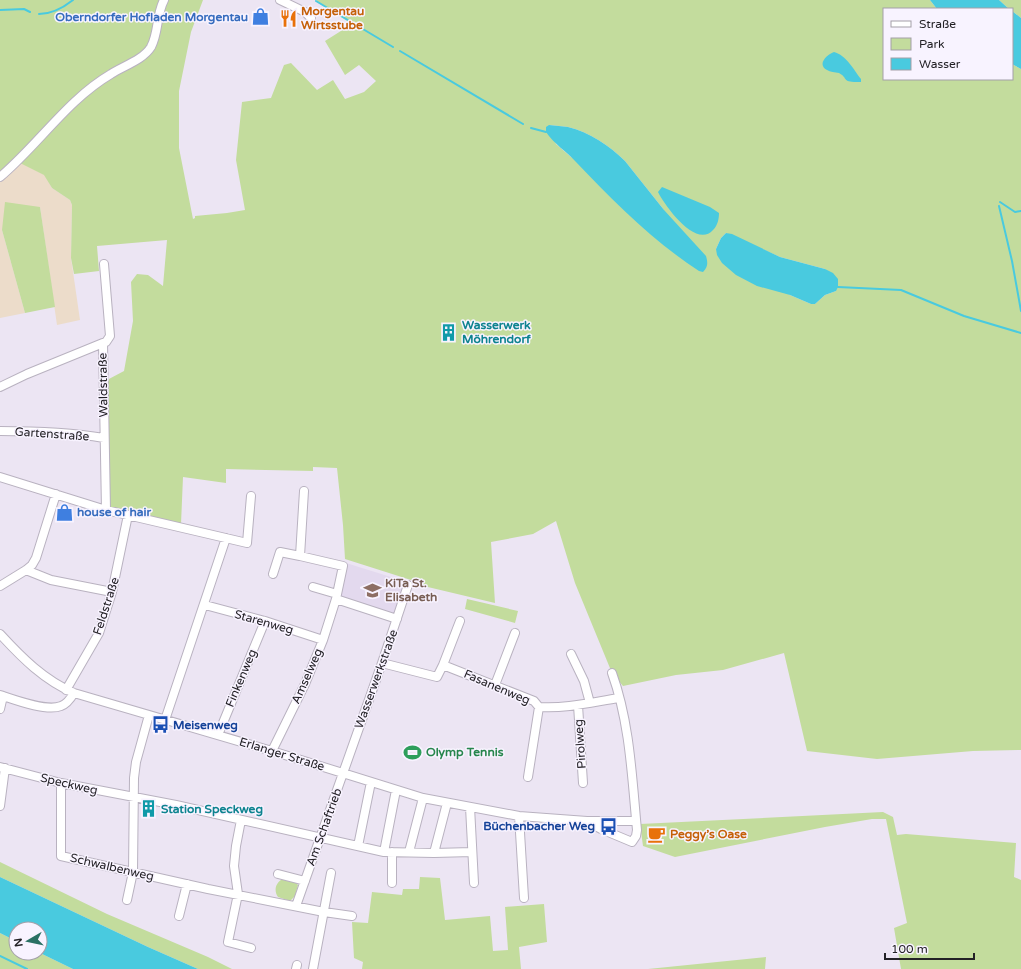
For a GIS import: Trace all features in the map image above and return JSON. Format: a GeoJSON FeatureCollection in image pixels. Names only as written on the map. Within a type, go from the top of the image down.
{"type":"FeatureCollection","features":[{"type":"Feature","properties":{"kind":"street"},"geometry":{"type":"LineString","coordinates":[[0,177],[22,157],[85,91],[139,57],[150,48],[156,33],[160,10],[164,0]]}},
{"type":"Feature","properties":{"kind":"street"},"geometry":{"type":"LineString","coordinates":[[280,0],[305,12],[312,18]]}},
{"type":"Feature","properties":{"kind":"street","name":"Waldstraße"},"geometry":{"type":"LineString","coordinates":[[104,264],[110,336],[106,342],[103,343],[106,510]]}},
{"type":"Feature","properties":{"kind":"street"},"geometry":{"type":"LineString","coordinates":[[0,387],[27,374],[103,343]]}},
{"type":"Feature","properties":{"kind":"street","name":"Gartenstraße"},"geometry":{"type":"LineString","coordinates":[[0,431],[52,432],[80,434],[104,438]]}},
{"type":"Feature","properties":{"kind":"street"},"geometry":{"type":"LineString","coordinates":[[0,477],[106,510],[247,543],[251,496]]}},
{"type":"Feature","properties":{"kind":"street"},"geometry":{"type":"LineString","coordinates":[[300,556],[304,491]]}},
{"type":"Feature","properties":{"kind":"street"},"geometry":{"type":"LineString","coordinates":[[0,586],[32,566],[36,558],[56,494]]}},
{"type":"Feature","properties":{"kind":"street","name":"Feldstraße"},"geometry":{"type":"LineString","coordinates":[[1,695],[50,708],[62,706],[69,700],[70,691],[99,633],[112,592],[128,515]]}},
{"type":"Feature","properties":{"kind":"street"},"geometry":{"type":"LineString","coordinates":[[165,720],[205,605],[226,538]]}},
{"type":"Feature","properties":{"kind":"street","name":"Amselweg"},"geometry":{"type":"LineString","coordinates":[[272,751],[305,684],[323,640],[337,597],[343,566],[280,552],[273,574]]}},
{"type":"Feature","properties":{"kind":"street"},"geometry":{"type":"LineString","coordinates":[[26,570],[51,580],[112,592]]}},
{"type":"Feature","properties":{"kind":"street","name":"Wasserwerkstraße"},"geometry":{"type":"LineString","coordinates":[[344,773],[408,585]]}},
{"type":"Feature","properties":{"kind":"street"},"geometry":{"type":"LineString","coordinates":[[313,587],[397,619]]}},
{"type":"Feature","properties":{"kind":"street","name":"Starenweg"},"geometry":{"type":"LineString","coordinates":[[205,605],[265,621],[323,640]]}},
{"type":"Feature","properties":{"kind":"street","name":"Finkenweg"},"geometry":{"type":"LineString","coordinates":[[218,735],[265,621]]}},
{"type":"Feature","properties":{"kind":"street"},"geometry":{"type":"LineString","coordinates":[[382,663],[437,678],[460,621]]}},
{"type":"Feature","properties":{"kind":"street"},"geometry":{"type":"LineString","coordinates":[[495,685],[515,633]]}},
{"type":"Feature","properties":{"kind":"street","name":"Erlanger Straße"},"geometry":{"type":"LineString","coordinates":[[0,634],[30,665],[50,680],[70,691],[423,798],[519,816],[587,821],[636,821],[636,836],[632,842],[601,829],[587,821]]}},
{"type":"Feature","properties":{"kind":"street"},"geometry":{"type":"LineString","coordinates":[[571,654],[584,681],[590,703]]}},
{"type":"Feature","properties":{"kind":"street","name":"Fasanenweg"},"geometry":{"type":"LineString","coordinates":[[443,665],[534,701],[539,707],[547,708],[578,705],[619,698]]}},
{"type":"Feature","properties":{"kind":"street"},"geometry":{"type":"LineString","coordinates":[[612,673],[617,685],[628,739],[636,821]]}},
{"type":"Feature","properties":{"kind":"street"},"geometry":{"type":"LineString","coordinates":[[0,709],[1,695]]}},
{"type":"Feature","properties":{"kind":"street","name":"Pirolweg"},"geometry":{"type":"LineString","coordinates":[[578,705],[583,783]]}},
{"type":"Feature","properties":{"kind":"street"},"geometry":{"type":"LineString","coordinates":[[528,777],[539,707]]}},
{"type":"Feature","properties":{"kind":"street"},"geometry":{"type":"LineString","coordinates":[[127,900],[133,872],[133,798],[136,762],[149,715]]}},
{"type":"Feature","properties":{"kind":"street","name":"Speckweg"},"geometry":{"type":"LineString","coordinates":[[0,806],[3,768],[61,783],[133,798],[176,805],[319,838],[388,852],[472,852]]}},
{"type":"Feature","properties":{"kind":"street","name":"Am Schaftrieb"},"geometry":{"type":"LineString","coordinates":[[296,906],[319,838],[344,773]]}},
{"type":"Feature","properties":{"kind":"street"},"geometry":{"type":"LineString","coordinates":[[358,846],[371,782]]}},
{"type":"Feature","properties":{"kind":"street","name":"Schwalbenweg"},"geometry":{"type":"LineString","coordinates":[[61,783],[60,856],[187,884],[324,912],[352,916]]}},
{"type":"Feature","properties":{"kind":"street"},"geometry":{"type":"LineString","coordinates":[[392,883],[388,852],[396,790]]}},
{"type":"Feature","properties":{"kind":"street"},"geometry":{"type":"LineString","coordinates":[[409,852],[423,798]]}},
{"type":"Feature","properties":{"kind":"street"},"geometry":{"type":"LineString","coordinates":[[434,853],[447,803]]}},
{"type":"Feature","properties":{"kind":"street"},"geometry":{"type":"LineString","coordinates":[[470,808],[474,883]]}},
{"type":"Feature","properties":{"kind":"street"},"geometry":{"type":"LineString","coordinates":[[519,816],[524,898]]}},
{"type":"Feature","properties":{"kind":"street"},"geometry":{"type":"LineString","coordinates":[[242,820],[236,846],[234,866],[238,894],[228,942],[251,948]]}},
{"type":"Feature","properties":{"kind":"street","name":"Am Schaftrieb"},"geometry":{"type":"LineString","coordinates":[[278,874],[305,881]]}},
{"type":"Feature","properties":{"kind":"street"},"geometry":{"type":"LineString","coordinates":[[314,969],[331,874]]}},
{"type":"Feature","properties":{"kind":"street"},"geometry":{"type":"LineString","coordinates":[[179,916],[187,884]]}},
{"type":"Feature","properties":{"kind":"shaded area"},"geometry":{"type":"Polygon","coordinates":[[[16,160],[45,175],[52,188],[70,200],[72,205],[71,258],[80,320],[57,325],[40,207],[2,230],[25,313],[0,318],[0,176],[16,160]]]}},
{"type":"Feature","properties":{"kind":"shaded area","name":"KiTa St. Elisabeth"},"geometry":{"type":"Polygon","coordinates":[[[346,563],[407,582],[396,616],[338,598],[346,563]]]}},
{"type":"Feature","properties":{"kind":"green space"},"geometry":{"type":"Polygon","coordinates":[[[0,0],[203,0],[191,32],[179,91],[179,148],[193,219],[195,216],[245,210],[236,160],[242,102],[271,98],[284,65],[291,63],[317,90],[333,80],[345,99],[364,92],[376,81],[359,65],[345,75],[325,41],[352,24],[317,2],[317,0],[930,0],[936,8],[883,8],[883,80],[1013,80],[1013,65],[1021,69],[1021,750],[973,751],[877,759],[807,751],[784,653],[723,670],[676,675],[623,686],[612,673],[575,583],[556,521],[533,534],[491,542],[495,603],[411,583],[411,580],[345,559],[337,468],[313,467],[313,471],[226,469],[226,483],[183,477],[181,524],[110,507],[107,380],[124,371],[133,321],[131,282],[137,274],[148,275],[163,286],[167,240],[97,246],[99,271],[74,274],[71,258],[72,205],[70,200],[52,188],[44,175],[16,161],[0,176],[0,0]],[[549,125],[556,144],[571,157],[664,210],[625,161],[613,150],[584,132],[568,127],[549,125]],[[726,233],[721,238],[716,249],[790,295],[811,304],[815,304],[825,295],[836,291],[825,269],[780,257],[726,233]]]}},
{"type":"Feature","properties":{"kind":"green space"},"geometry":{"type":"Polygon","coordinates":[[[999,0],[1021,0],[1021,18],[1013,12],[1013,8],[1008,8],[999,0]]]}},
{"type":"Feature","properties":{"kind":"green space"},"geometry":{"type":"Polygon","coordinates":[[[5,202],[40,207],[55,307],[25,313],[2,230],[5,202]]]}},
{"type":"Feature","properties":{"kind":"green space"},"geometry":{"type":"Polygon","coordinates":[[[467,599],[518,611],[515,623],[465,609],[467,599]]]}},
{"type":"Feature","properties":{"kind":"green space"},"geometry":{"type":"Polygon","coordinates":[[[883,812],[893,817],[897,835],[906,834],[1016,843],[1014,877],[1021,880],[1021,969],[901,969],[894,928],[907,923],[886,819],[872,819],[825,827],[675,857],[643,846],[640,824],[883,812]]]}},
{"type":"Feature","properties":{"kind":"green space"},"geometry":{"type":"Polygon","coordinates":[[[0,862],[107,914],[208,957],[232,969],[198,969],[148,947],[0,877],[0,862]]]}},
{"type":"Feature","properties":{"kind":"green space"},"geometry":{"type":"Polygon","coordinates":[[[420,877],[440,878],[445,920],[490,916],[493,951],[508,950],[505,907],[544,904],[547,942],[519,947],[521,969],[362,969],[363,962],[354,958],[352,922],[368,923],[372,892],[402,895],[403,889],[419,889],[420,877]]]}},
{"type":"Feature","properties":{"kind":"green space"},"geometry":{"type":"Polygon","coordinates":[[[285,878],[294,881],[298,885],[295,896],[290,901],[278,897],[276,894],[276,886],[279,881],[285,878]]]}},
{"type":"Feature","properties":{"kind":"green space"},"geometry":{"type":"Polygon","coordinates":[[[0,933],[8,937],[8,961],[48,961],[48,957],[73,969],[0,969],[0,933]]]}},
{"type":"Feature","properties":{"kind":"green space"},"geometry":{"type":"Polygon","coordinates":[[[766,957],[765,969],[648,969],[766,957]]]}},
{"type":"Feature","properties":{"kind":"water"},"geometry":{"type":"Polygon","coordinates":[[[930,0],[999,0],[1008,8],[936,8],[930,0]]]}},
{"type":"Feature","properties":{"kind":"water"},"geometry":{"type":"Polygon","coordinates":[[[1013,12],[1021,18],[1021,69],[1013,65],[1013,12]]]}},
{"type":"Feature","properties":{"kind":"water"},"geometry":{"type":"Polygon","coordinates":[[[834,52],[842,56],[849,63],[861,79],[861,82],[848,81],[839,73],[824,68],[824,60],[834,52]]]}},
{"type":"Feature","properties":{"kind":"water"},"geometry":{"type":"Polygon","coordinates":[[[549,125],[568,127],[584,132],[606,145],[625,161],[664,210],[706,256],[707,265],[703,272],[699,271],[666,247],[619,206],[549,136],[546,132],[546,127],[549,125]]]}},
{"type":"Feature","properties":{"kind":"water"},"geometry":{"type":"Polygon","coordinates":[[[662,187],[710,207],[719,213],[718,223],[713,230],[706,234],[698,234],[690,230],[667,207],[658,192],[662,187]]]}},
{"type":"Feature","properties":{"kind":"water"},"geometry":{"type":"Polygon","coordinates":[[[726,233],[732,234],[780,257],[825,269],[833,273],[838,279],[838,287],[836,291],[825,295],[815,304],[811,304],[790,295],[757,286],[736,275],[722,263],[717,255],[716,249],[721,238],[726,233]]]}},
{"type":"Feature","properties":{"kind":"water"},"geometry":{"type":"Polygon","coordinates":[[[0,877],[198,969],[73,969],[48,957],[48,921],[8,921],[8,937],[0,933],[0,877]]]}},
{"type":"Feature","properties":{"kind":"waterway"},"geometry":{"type":"LineString","coordinates":[[39,14],[57,10],[73,0]]}},
{"type":"Feature","properties":{"kind":"waterway"},"geometry":{"type":"LineString","coordinates":[[316,1],[393,47]]}},
{"type":"Feature","properties":{"kind":"waterway"},"geometry":{"type":"LineString","coordinates":[[0,10],[24,9],[30,12]]}},
{"type":"Feature","properties":{"kind":"waterway"},"geometry":{"type":"LineString","coordinates":[[400,51],[523,124]]}},
{"type":"Feature","properties":{"kind":"waterway"},"geometry":{"type":"LineString","coordinates":[[531,128],[546,132]]}},
{"type":"Feature","properties":{"kind":"waterway"},"geometry":{"type":"LineString","coordinates":[[1000,202],[1015,212],[1021,211]]}},
{"type":"Feature","properties":{"kind":"waterway"},"geometry":{"type":"LineString","coordinates":[[999,206],[1012,261],[1021,311]]}},
{"type":"Feature","properties":{"kind":"waterway"},"geometry":{"type":"LineString","coordinates":[[838,287],[901,290],[964,316],[1021,333]]}},
{"type":"Feature","properties":{"kind":"waterway"},"geometry":{"type":"LineString","coordinates":[[0,956],[27,969]]}},
{"type":"Feature","properties":{"kind":"place","name":"Oberndorfer Hofladen Morgentau"},"geometry":{"type":"Point","coordinates":[261,17]}},
{"type":"Feature","properties":{"kind":"place","name":"Morgentau Wirtsstube"},"geometry":{"type":"Point","coordinates":[288,18]}},
{"type":"Feature","properties":{"kind":"place","name":"Wasserwerk Möhrendorf"},"geometry":{"type":"Point","coordinates":[449,332]}},
{"type":"Feature","properties":{"kind":"place","name":"house of hair"},"geometry":{"type":"Point","coordinates":[64,512]}},
{"type":"Feature","properties":{"kind":"place","name":"KiTa St. Elisabeth"},"geometry":{"type":"Point","coordinates":[372,590]}},
{"type":"Feature","properties":{"kind":"place","name":"Meisenweg"},"geometry":{"type":"Point","coordinates":[160,725]}},
{"type":"Feature","properties":{"kind":"place","name":"Olymp Tennis"},"geometry":{"type":"Point","coordinates":[413,752]}},
{"type":"Feature","properties":{"kind":"place","name":"Station Speckweg"},"geometry":{"type":"Point","coordinates":[148,809]}},
{"type":"Feature","properties":{"kind":"place","name":"Büchenbacher Weg"},"geometry":{"type":"Point","coordinates":[608,826]}},
{"type":"Feature","properties":{"kind":"place","name":"Peggy’s Oase"},"geometry":{"type":"Point","coordinates":[657,834]}}]}
